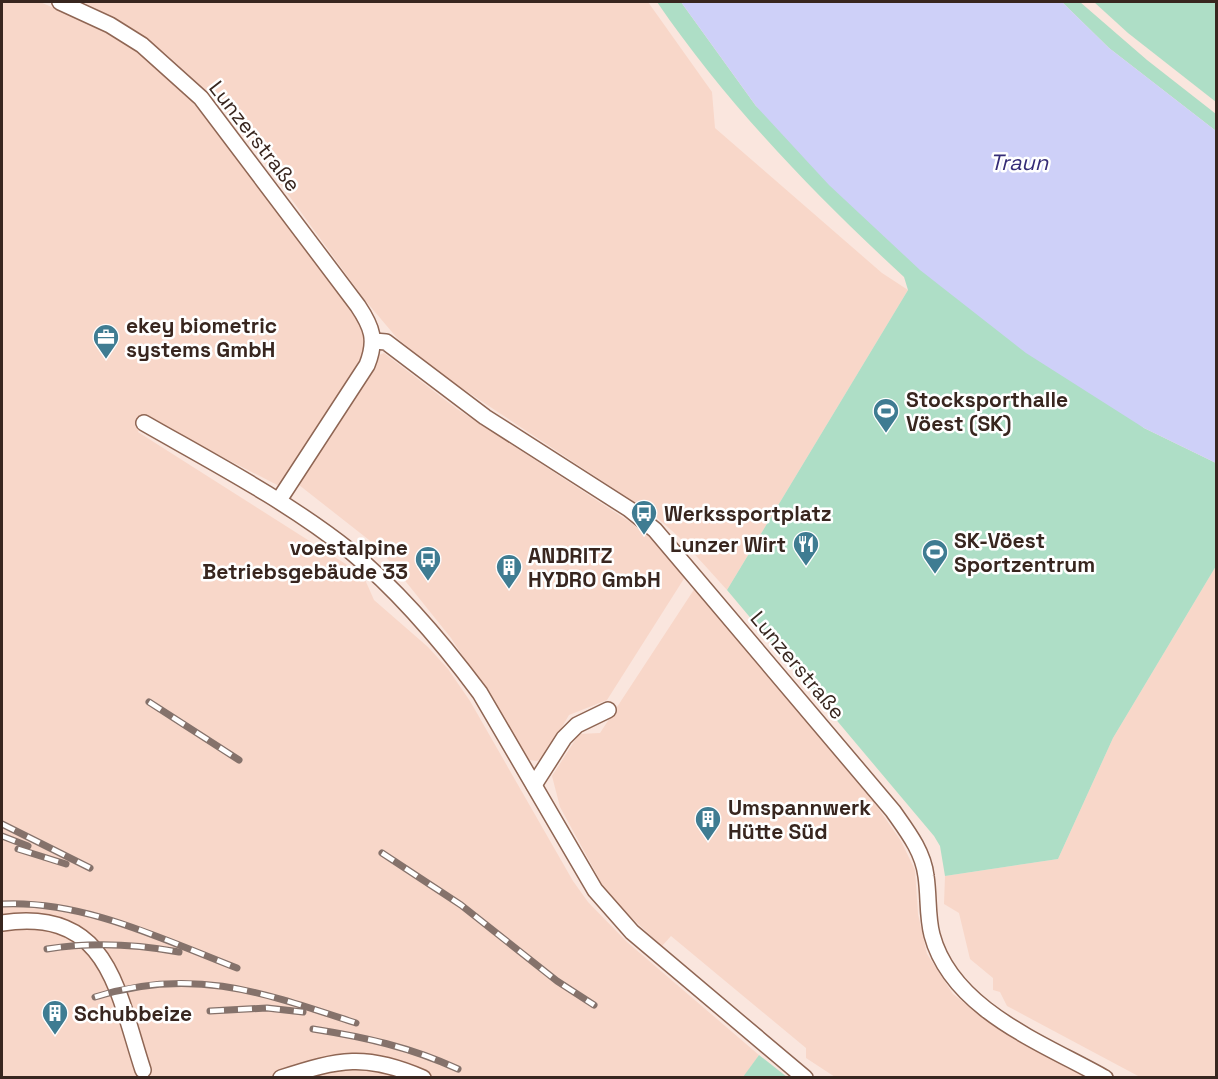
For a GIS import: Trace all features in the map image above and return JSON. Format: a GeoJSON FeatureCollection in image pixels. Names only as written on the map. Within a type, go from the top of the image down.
{"type":"FeatureCollection","features":[{"type":"Feature","properties":{"kind":"street","name":"Lunzerstraße"},"geometry":{"type":"LineString","coordinates":[[60,2],[110,25],[142,45],[201,98],[358,306],[373,331],[374,341],[386,342],[457,398],[629,509],[655,530],[886,802],[914,842],[926,875],[929,913],[937,952],[959,986],[1001,1019],[1105,1077]]}},
{"type":"Feature","properties":{"kind":"street"},"geometry":{"type":"LineString","coordinates":[[279,500],[366,365],[374,341]]}},
{"type":"Feature","properties":{"kind":"street"},"geometry":{"type":"LineString","coordinates":[[144,423],[279,500],[350,551],[422,622],[480,693],[595,890],[610,910],[632,932],[806,1077]]}},
{"type":"Feature","properties":{"kind":"street"},"geometry":{"type":"LineString","coordinates":[[534,785],[564,738],[578,725],[608,711]]}},
{"type":"Feature","properties":{"kind":"street"},"geometry":{"type":"LineString","coordinates":[[2,923],[20,921],[69,929],[86,939],[100,954],[112,975],[144,1075]]}},
{"type":"Feature","properties":{"kind":"street"},"geometry":{"type":"LineString","coordinates":[[281,1077],[321,1065],[363,1060],[384,1062],[423,1077]]}},
{"type":"Feature","properties":{"kind":"shaded area"},"geometry":{"type":"Polygon","coordinates":[[[2,2],[40,2],[99,27],[142,55],[172,79],[221,135],[234,119],[202,87],[165,53],[123,23],[83,2],[648,2],[712,92],[715,128],[882,273],[908,290],[727,590],[679,537],[655,516],[436,371],[397,338],[364,299],[234,120],[221,136],[364,327],[367,340],[365,351],[281,487],[147,418],[138,432],[363,575],[374,600],[428,647],[448,669],[470,701],[573,881],[588,902],[627,942],[759,1055],[743,1078],[2,1078],[2,2]]]}},
{"type":"Feature","properties":{"kind":"shaded area"},"geometry":{"type":"Polygon","coordinates":[[[384,353],[457,409],[630,522],[658,544],[685,577],[607,700],[569,715],[545,756],[537,761],[529,760],[521,751],[504,720],[451,638],[378,547],[299,485],[377,356],[384,353]]]}},
{"type":"Feature","properties":{"kind":"shaded area"},"geometry":{"type":"Polygon","coordinates":[[[1216,566],[1216,1077],[1140,1077],[1007,1006],[1000,992],[993,990],[993,978],[970,959],[959,913],[944,904],[945,876],[1058,859],[1113,738],[1216,566]]]}},
{"type":"Feature","properties":{"kind":"shaded area"},"geometry":{"type":"Polygon","coordinates":[[[695,588],[876,805],[901,841],[915,870],[918,914],[927,954],[953,994],[994,1026],[1087,1077],[835,1077],[806,1058],[806,1048],[671,936],[662,946],[609,897],[560,807],[552,776],[579,734],[600,733],[695,588]]]}},
{"type":"Feature","properties":{"kind":"green space","name":"SK-Vöest Sportzentrum"},"geometry":{"type":"Polygon","coordinates":[[[657,2],[681,2],[756,106],[1144,428],[1216,463],[1216,566],[1113,738],[1058,859],[945,876],[940,846],[934,836],[727,590],[908,290],[904,277],[804,180],[742,112],[684,40],[657,2]]]}},
{"type":"Feature","properties":{"kind":"green space"},"geometry":{"type":"Polygon","coordinates":[[[1062,2],[1080,2],[1147,60],[1216,114],[1216,131],[1109,48],[1062,2]]]}},
{"type":"Feature","properties":{"kind":"green space"},"geometry":{"type":"Polygon","coordinates":[[[1094,2],[1216,2],[1216,102],[1128,33],[1094,2]]]}},
{"type":"Feature","properties":{"kind":"green space"},"geometry":{"type":"Polygon","coordinates":[[[759,1055],[787,1077],[743,1077],[759,1055]]]}},
{"type":"Feature","properties":{"kind":"water","name":"Traun"},"geometry":{"type":"Polygon","coordinates":[[[681,2],[1062,2],[1109,48],[1216,131],[1216,463],[1144,428],[1026,353],[920,270],[829,185],[756,106],[681,2]]]}},
{"type":"Feature","properties":{"kind":"railway"},"geometry":{"type":"LineString","coordinates":[[149,702],[239,760]]}},
{"type":"Feature","properties":{"kind":"railway"},"geometry":{"type":"LineString","coordinates":[[2,824],[90,868]]}},
{"type":"Feature","properties":{"kind":"railway"},"geometry":{"type":"LineString","coordinates":[[2,836],[28,846]]}},
{"type":"Feature","properties":{"kind":"railway"},"geometry":{"type":"LineString","coordinates":[[18,849],[66,864]]}},
{"type":"Feature","properties":{"kind":"railway"},"geometry":{"type":"LineString","coordinates":[[382,853],[461,905],[557,981],[594,1005]]}},
{"type":"Feature","properties":{"kind":"railway"},"geometry":{"type":"LineString","coordinates":[[2,904],[32,904],[92,915],[151,934],[237,968]]}},
{"type":"Feature","properties":{"kind":"railway"},"geometry":{"type":"LineString","coordinates":[[47,949],[80,945],[113,945],[179,952]]}},
{"type":"Feature","properties":{"kind":"railway"},"geometry":{"type":"LineString","coordinates":[[95,997],[130,988],[164,984],[228,987],[259,993],[356,1023]]}},
{"type":"Feature","properties":{"kind":"railway"},"geometry":{"type":"LineString","coordinates":[[210,1011],[267,1008],[303,1012]]}},
{"type":"Feature","properties":{"kind":"railway"},"geometry":{"type":"LineString","coordinates":[[313,1029],[387,1044],[458,1069]]}},
{"type":"Feature","properties":{"kind":"place","name":"ekey biometric systems GmbH"},"geometry":{"type":"Point","coordinates":[106,360]}},
{"type":"Feature","properties":{"kind":"place","name":"Stocksporthalle Vöest (SK)"},"geometry":{"type":"Point","coordinates":[886,434]}},
{"type":"Feature","properties":{"kind":"place","name":"Werkssportplatz"},"geometry":{"type":"Point","coordinates":[644,536]}},
{"type":"Feature","properties":{"kind":"place","name":"Lunzer Wirt"},"geometry":{"type":"Point","coordinates":[806,567]}},
{"type":"Feature","properties":{"kind":"place","name":"SK-Vöest Sportzentrum"},"geometry":{"type":"Point","coordinates":[935,575]}},
{"type":"Feature","properties":{"kind":"place","name":"voestalpine Betriebsgebäude 33"},"geometry":{"type":"Point","coordinates":[428,582]}},
{"type":"Feature","properties":{"kind":"place","name":"ANDRITZ HYDRO GmbH"},"geometry":{"type":"Point","coordinates":[509,590]}},
{"type":"Feature","properties":{"kind":"place","name":"Umspannwerk Hütte Süd"},"geometry":{"type":"Point","coordinates":[708,842]}},
{"type":"Feature","properties":{"kind":"place","name":"Schubbeize"},"geometry":{"type":"Point","coordinates":[55,1036]}}]}
